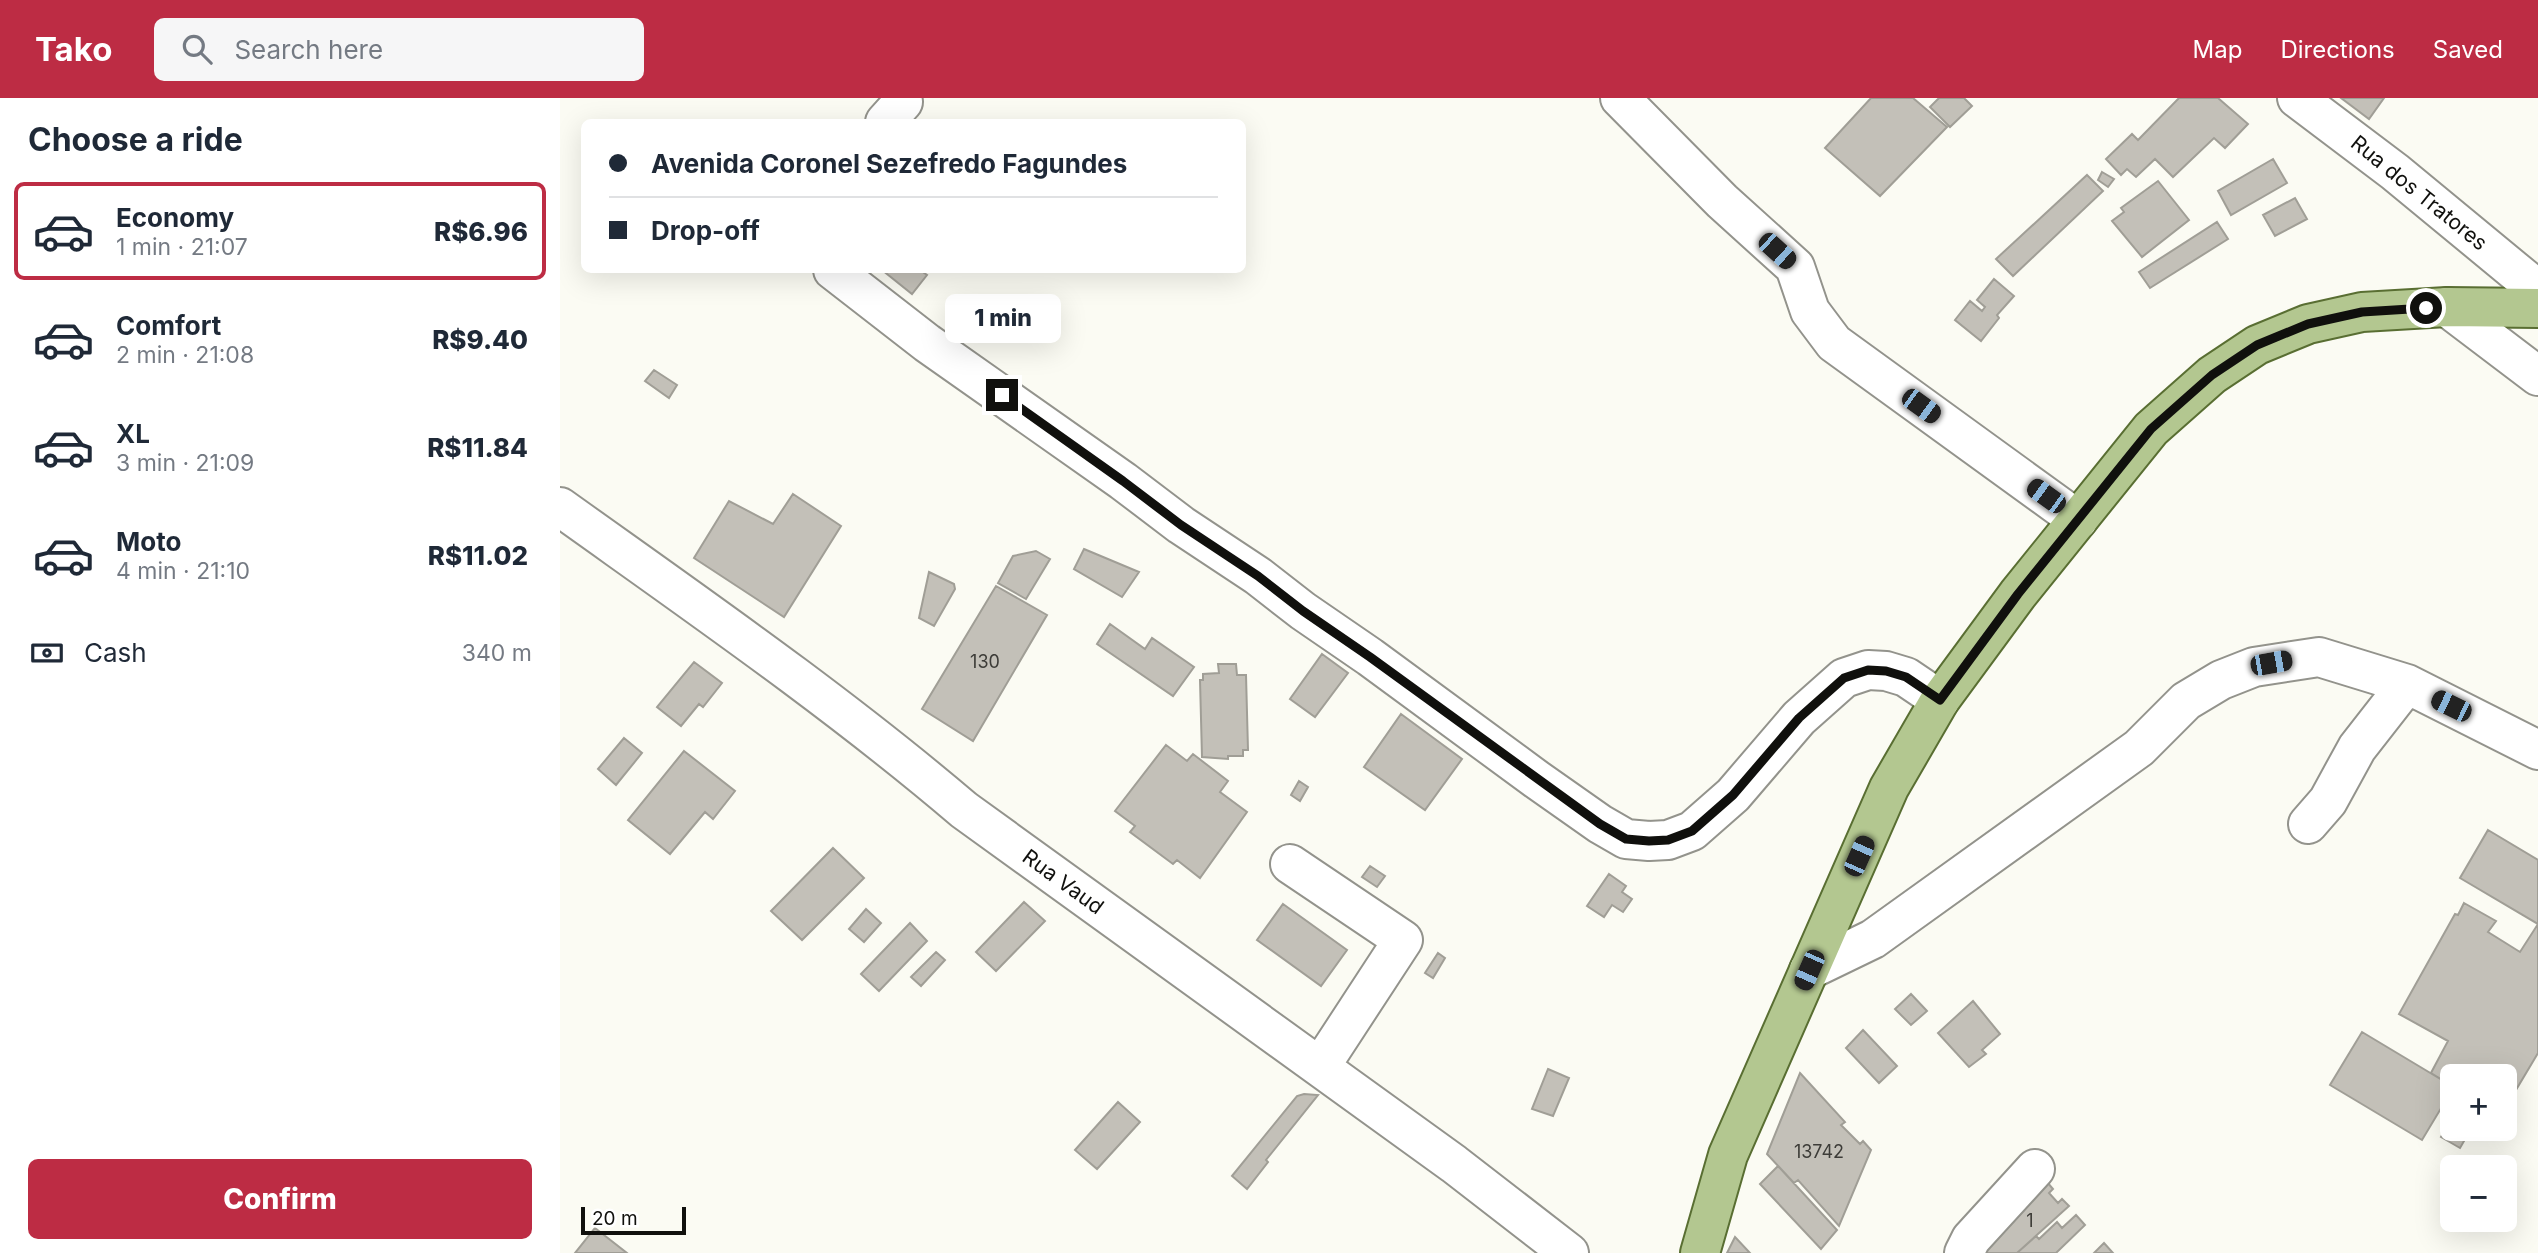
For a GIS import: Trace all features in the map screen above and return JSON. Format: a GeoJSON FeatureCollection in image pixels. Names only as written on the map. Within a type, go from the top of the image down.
{"type":"FeatureCollection","features":[{"type":"Feature","properties":{"kind":"main road"},"geometry":{"type":"LineString","coordinates":[[1700,1253],[1728,1155],[1889,788],[1940,700],[2018,594],[2151,429],[2212,375],[2257,345],[2308,324],[2362,312],[2446,307],[2538,308]]}},
{"type":"Feature","properties":{"kind":"street"},"geometry":{"type":"LineString","coordinates":[[1620,98],[1722,201],[1795,267],[1810,312],[1834,343],[2078,520]]}},
{"type":"Feature","properties":{"kind":"street","name":"Rua dos Tratores"},"geometry":{"type":"LineString","coordinates":[[2297,98],[2395,172],[2538,290]]}},
{"type":"Feature","properties":{"kind":"street"},"geometry":{"type":"LineString","coordinates":[[836,273],[927,343],[1181,525],[1258,576],[1557,794],[1626,839],[1668,840],[1692,831],[1740,787],[1799,718],[1844,678],[1868,670],[1886,671],[1906,677],[1940,700]]}},
{"type":"Feature","properties":{"kind":"street"},"geometry":{"type":"LineString","coordinates":[[2446,307],[2538,376]]}},
{"type":"Feature","properties":{"kind":"street","name":"Rua Vaud"},"geometry":{"type":"LineString","coordinates":[[560,507],[801,680],[908,762],[964,810],[1454,1164],[1569,1253]]}},
{"type":"Feature","properties":{"kind":"street"},"geometry":{"type":"LineString","coordinates":[[1809,970],[1873,939],[2138,748],[2186,701],[2221,680],[2253,667],[2319,657],[2407,684],[2538,750]]}},
{"type":"Feature","properties":{"kind":"street"},"geometry":{"type":"LineString","coordinates":[[2308,824],[2328,801],[2357,748],[2407,684]]}},
{"type":"Feature","properties":{"kind":"street"},"geometry":{"type":"LineString","coordinates":[[1290,864],[1403,940],[1320,1068]]}},
{"type":"Feature","properties":{"kind":"street"},"geometry":{"type":"LineString","coordinates":[[1964,1253],[1971,1239],[2035,1169]]}},
{"type":"Feature","properties":{"kind":"building"},"geometry":{"type":"Polygon","coordinates":[[[1871,98],[1913,98],[1947,127],[1880,196],[1825,148],[1871,98]]]}},
{"type":"Feature","properties":{"kind":"building"},"geometry":{"type":"Polygon","coordinates":[[[1939,98],[1964,98],[1972,106],[1950,127],[1930,107],[1939,98]]]}},
{"type":"Feature","properties":{"kind":"building"},"geometry":{"type":"Polygon","coordinates":[[[2179,98],[2218,98],[2248,124],[2225,148],[2214,138],[2173,177],[2155,159],[2136,177],[2127,169],[2121,175],[2106,159],[2132,134],[2138,140],[2179,98]]]}},
{"type":"Feature","properties":{"kind":"building"},"geometry":{"type":"Polygon","coordinates":[[[2341,98],[2384,98],[2369,119],[2341,98]]]}},
{"type":"Feature","properties":{"kind":"building"},"geometry":{"type":"Polygon","coordinates":[[[2273,159],[2287,183],[2231,215],[2218,191],[2273,159]]]}},
{"type":"Feature","properties":{"kind":"building"},"geometry":{"type":"Polygon","coordinates":[[[2102,172],[2114,179],[2108,187],[2098,180],[2102,172]]]}},
{"type":"Feature","properties":{"kind":"building"},"geometry":{"type":"Polygon","coordinates":[[[2087,175],[2103,191],[2013,276],[1996,259],[2087,175]]]}},
{"type":"Feature","properties":{"kind":"building"},"geometry":{"type":"Polygon","coordinates":[[[2158,181],[2189,220],[2142,257],[2112,221],[2124,212],[2121,208],[2158,181]]]}},
{"type":"Feature","properties":{"kind":"building"},"geometry":{"type":"Polygon","coordinates":[[[2295,198],[2307,219],[2275,236],[2263,215],[2295,198]]]}},
{"type":"Feature","properties":{"kind":"building"},"geometry":{"type":"Polygon","coordinates":[[[2217,222],[2228,239],[2150,288],[2139,272],[2217,222]]]}},
{"type":"Feature","properties":{"kind":"building"},"geometry":{"type":"Polygon","coordinates":[[[886,273],[927,275],[912,294],[886,273]]]}},
{"type":"Feature","properties":{"kind":"building"},"geometry":{"type":"Polygon","coordinates":[[[1994,279],[2014,296],[1997,315],[1999,318],[1981,341],[1955,320],[1970,301],[1982,311],[1985,307],[1977,300],[1994,279]]]}},
{"type":"Feature","properties":{"kind":"building"},"geometry":{"type":"Polygon","coordinates":[[[654,370],[677,385],[669,398],[645,381],[654,370]]]}},
{"type":"Feature","properties":{"kind":"building"},"geometry":{"type":"Polygon","coordinates":[[[793,494],[841,526],[784,617],[694,558],[729,501],[773,524],[793,494]]]}},
{"type":"Feature","properties":{"kind":"building"},"geometry":{"type":"Polygon","coordinates":[[[1084,549],[1139,572],[1122,597],[1074,569],[1084,549]]]}},
{"type":"Feature","properties":{"kind":"building"},"geometry":{"type":"Polygon","coordinates":[[[1036,551],[1050,559],[1026,599],[998,583],[1013,556],[1036,551]]]}},
{"type":"Feature","properties":{"kind":"building"},"geometry":{"type":"Polygon","coordinates":[[[929,572],[954,584],[955,589],[934,626],[919,618],[929,572]]]}},
{"type":"Feature","properties":{"kind":"building"},"geometry":{"type":"Polygon","coordinates":[[[996,586],[1047,615],[973,741],[922,709],[996,586]]]}},
{"type":"Feature","properties":{"kind":"building"},"geometry":{"type":"Polygon","coordinates":[[[1110,624],[1145,649],[1152,638],[1194,667],[1173,696],[1097,644],[1110,624]]]}},
{"type":"Feature","properties":{"kind":"building"},"geometry":{"type":"Polygon","coordinates":[[[1322,654],[1348,673],[1315,717],[1290,699],[1322,654]]]}},
{"type":"Feature","properties":{"kind":"building"},"geometry":{"type":"Polygon","coordinates":[[[694,662],[722,683],[703,707],[699,704],[681,726],[657,707],[694,662]]]}},
{"type":"Feature","properties":{"kind":"building"},"geometry":{"type":"Polygon","coordinates":[[[1218,664],[1236,664],[1237,675],[1246,675],[1248,750],[1243,750],[1243,756],[1228,756],[1228,759],[1202,757],[1200,680],[1203,680],[1203,674],[1219,673],[1218,664]]]}},
{"type":"Feature","properties":{"kind":"building"},"geometry":{"type":"Polygon","coordinates":[[[1401,714],[1462,759],[1425,810],[1364,767],[1401,714]]]}},
{"type":"Feature","properties":{"kind":"building"},"geometry":{"type":"Polygon","coordinates":[[[624,738],[642,753],[616,785],[598,769],[624,738]]]}},
{"type":"Feature","properties":{"kind":"building"},"geometry":{"type":"Polygon","coordinates":[[[1166,745],[1187,761],[1193,754],[1228,781],[1220,792],[1247,812],[1200,878],[1177,860],[1173,864],[1130,832],[1135,826],[1115,811],[1166,745]]]}},
{"type":"Feature","properties":{"kind":"building"},"geometry":{"type":"Polygon","coordinates":[[[684,751],[735,791],[713,819],[705,812],[670,854],[628,820],[684,751]]]}},
{"type":"Feature","properties":{"kind":"building"},"geometry":{"type":"Polygon","coordinates":[[[1299,781],[1308,787],[1300,801],[1291,795],[1299,781]]]}},
{"type":"Feature","properties":{"kind":"building"},"geometry":{"type":"Polygon","coordinates":[[[2488,830],[2538,860],[2538,924],[2460,878],[2488,830]]]}},
{"type":"Feature","properties":{"kind":"building"},"geometry":{"type":"Polygon","coordinates":[[[833,848],[864,878],[802,940],[771,911],[833,848]]]}},
{"type":"Feature","properties":{"kind":"building"},"geometry":{"type":"Polygon","coordinates":[[[1370,866],[1385,876],[1377,887],[1362,877],[1370,866]]]}},
{"type":"Feature","properties":{"kind":"building"},"geometry":{"type":"Polygon","coordinates":[[[1609,874],[1626,886],[1622,892],[1632,899],[1623,912],[1612,905],[1604,917],[1587,906],[1609,874]]]}},
{"type":"Feature","properties":{"kind":"building"},"geometry":{"type":"Polygon","coordinates":[[[1024,902],[1045,921],[996,971],[976,952],[1024,902]]]}},
{"type":"Feature","properties":{"kind":"building"},"geometry":{"type":"Polygon","coordinates":[[[2464,903],[2496,921],[2488,932],[2520,952],[2538,924],[2538,1053],[2517,1088],[2517,1064],[2440,1064],[2440,1078],[2431,1073],[2448,1041],[2399,1014],[2455,914],[2458,915],[2464,903]]]}},
{"type":"Feature","properties":{"kind":"building"},"geometry":{"type":"Polygon","coordinates":[[[1283,904],[1347,950],[1321,986],[1257,940],[1283,904]]]}},
{"type":"Feature","properties":{"kind":"building"},"geometry":{"type":"Polygon","coordinates":[[[866,909],[881,923],[864,942],[849,929],[866,909]]]}},
{"type":"Feature","properties":{"kind":"building"},"geometry":{"type":"Polygon","coordinates":[[[910,923],[927,941],[879,991],[861,974],[910,923]]]}},
{"type":"Feature","properties":{"kind":"building"},"geometry":{"type":"Polygon","coordinates":[[[936,952],[945,960],[921,986],[911,977],[936,952]]]}},
{"type":"Feature","properties":{"kind":"building"},"geometry":{"type":"Polygon","coordinates":[[[1438,953],[1445,958],[1433,978],[1425,973],[1438,953]]]}},
{"type":"Feature","properties":{"kind":"building"},"geometry":{"type":"Polygon","coordinates":[[[1911,994],[1927,1011],[1911,1025],[1895,1009],[1911,994]]]}},
{"type":"Feature","properties":{"kind":"building"},"geometry":{"type":"Polygon","coordinates":[[[1973,1001],[2000,1034],[1982,1050],[1986,1054],[1969,1067],[1938,1033],[1973,1001]]]}},
{"type":"Feature","properties":{"kind":"building"},"geometry":{"type":"Polygon","coordinates":[[[1863,1030],[1897,1066],[1879,1083],[1846,1048],[1863,1030]]]}},
{"type":"Feature","properties":{"kind":"building"},"geometry":{"type":"Polygon","coordinates":[[[2362,1032],[2440,1079],[2440,1110],[2422,1140],[2330,1085],[2362,1032]]]}},
{"type":"Feature","properties":{"kind":"building"},"geometry":{"type":"Polygon","coordinates":[[[1548,1069],[1569,1078],[1553,1116],[1532,1109],[1548,1069]]]}},
{"type":"Feature","properties":{"kind":"building"},"geometry":{"type":"Polygon","coordinates":[[[1800,1073],[1845,1122],[1841,1125],[1860,1144],[1863,1141],[1871,1150],[1839,1226],[1798,1180],[1794,1183],[1767,1154],[1800,1073]]]}},
{"type":"Feature","properties":{"kind":"building"},"geometry":{"type":"Polygon","coordinates":[[[1318,1095],[1266,1160],[1268,1162],[1247,1189],[1232,1176],[1297,1096],[1318,1095]]]}},
{"type":"Feature","properties":{"kind":"building"},"geometry":{"type":"Polygon","coordinates":[[[1118,1102],[1140,1122],[1097,1169],[1075,1150],[1118,1102]]]}},
{"type":"Feature","properties":{"kind":"building"},"geometry":{"type":"Polygon","coordinates":[[[2448,1141],[2464,1141],[2460,1148],[2448,1141]]]}},
{"type":"Feature","properties":{"kind":"building"},"geometry":{"type":"Polygon","coordinates":[[[1778,1166],[1837,1230],[1821,1249],[1760,1184],[1778,1166]]]}},
{"type":"Feature","properties":{"kind":"building"},"geometry":{"type":"Polygon","coordinates":[[[2047,1182],[2053,1189],[2049,1193],[2058,1203],[2062,1199],[2069,1206],[2017,1253],[1981,1253],[2047,1182]]]}},
{"type":"Feature","properties":{"kind":"building"},"geometry":{"type":"Polygon","coordinates":[[[2076,1215],[2085,1225],[2056,1253],[2017,1253],[2036,1236],[2039,1239],[2057,1222],[2062,1228],[2076,1215]]]}},
{"type":"Feature","properties":{"kind":"building"},"geometry":{"type":"Polygon","coordinates":[[[595,1228],[627,1253],[575,1253],[595,1228]]]}},
{"type":"Feature","properties":{"kind":"building"},"geometry":{"type":"Polygon","coordinates":[[[1735,1237],[1750,1253],[1727,1253],[1735,1237]]]}},
{"type":"Feature","properties":{"kind":"building"},"geometry":{"type":"Polygon","coordinates":[[[2104,1243],[2113,1253],[2094,1253],[2104,1243]]]}},
{"type":"Feature","properties":{"kind":"route"},"geometry":{"type":"LineString","coordinates":[[1002,395],[1181,525],[1258,576],[1600,824],[1626,839],[1668,840],[1692,831],[1733,795],[1799,718],[1844,678],[1868,670],[1886,671],[1906,677],[1940,700],[2018,594],[2151,429],[2212,375],[2257,345],[2308,324],[2362,312],[2426,308]]}}]}
